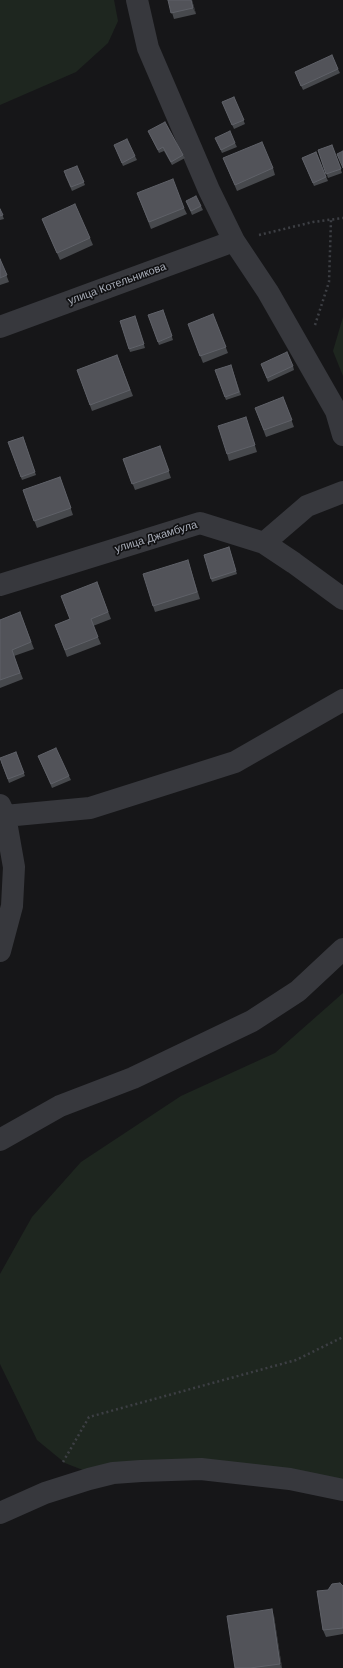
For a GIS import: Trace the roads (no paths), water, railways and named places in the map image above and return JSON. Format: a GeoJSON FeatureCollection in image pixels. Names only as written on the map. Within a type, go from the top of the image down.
{"type":"FeatureCollection","features":[{"type":"Feature","properties":{"kind":"street"},"geometry":{"type":"LineString","coordinates":[[137,0],[148,48],[206,183],[234,241],[268,292],[336,411],[343,435]]}},
{"type":"Feature","properties":{"kind":"street","name":"улица Котельникова"},"geometry":{"type":"LineString","coordinates":[[0,327],[234,241]]}},
{"type":"Feature","properties":{"kind":"street"},"geometry":{"type":"LineString","coordinates":[[264,543],[307,506],[343,492]]}},
{"type":"Feature","properties":{"kind":"street","name":"улица Джамбула"},"geometry":{"type":"LineString","coordinates":[[0,586],[200,523],[264,543],[294,563],[343,600]]}},
{"type":"Feature","properties":{"kind":"street"},"geometry":{"type":"LineString","coordinates":[[0,951],[12,906],[14,867],[3,811],[90,808],[235,762],[343,700]]}},
{"type":"Feature","properties":{"kind":"street"},"geometry":{"type":"LineString","coordinates":[[0,1140],[60,1106],[133,1078],[252,1021],[298,991],[343,949]]}},
{"type":"Feature","properties":{"kind":"street"},"geometry":{"type":"LineString","coordinates":[[0,1513],[45,1493],[113,1473],[201,1469],[290,1479],[343,1490]]}}]}
